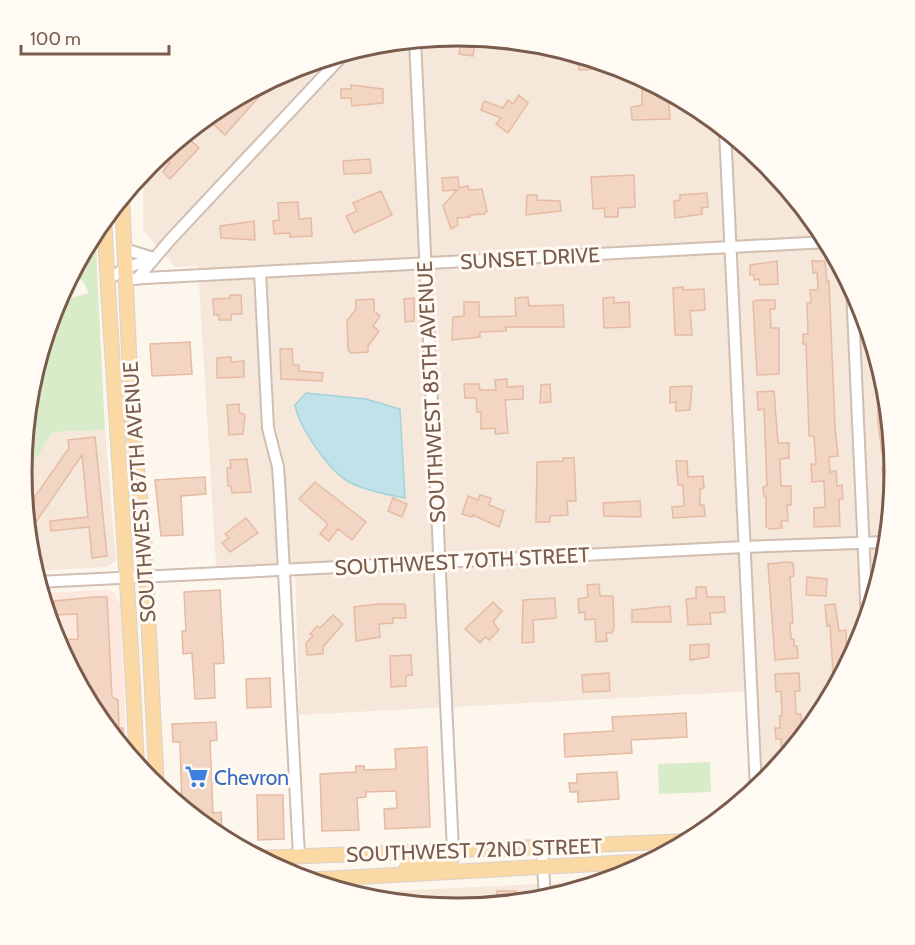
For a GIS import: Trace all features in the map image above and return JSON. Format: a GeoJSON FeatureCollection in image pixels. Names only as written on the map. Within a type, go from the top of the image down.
{"type":"FeatureCollection","features":[{"type":"Feature","properties":{"kind":"main road","name":"SOUTHWEST 87TH AVENUE"},"geometry":{"type":"LineString","coordinates":[[123,210],[124,249],[130,275],[132,417],[146,577],[156,774]]}},
{"type":"Feature","properties":{"kind":"main road","name":"SOUTHWEST 87TH AVENUE"},"geometry":{"type":"LineString","coordinates":[[105,234],[116,437],[128,578],[136,752]]}},
{"type":"Feature","properties":{"kind":"main road"},"geometry":{"type":"LineString","coordinates":[[107,280],[130,275]]}},
{"type":"Feature","properties":{"kind":"main road"},"geometry":{"type":"LineString","coordinates":[[116,437],[125,422],[132,417]]}},
{"type":"Feature","properties":{"kind":"main road","name":"SOUTHWEST 72ND STREET"},"geometry":{"type":"LineString","coordinates":[[274,857],[667,843]]}},
{"type":"Feature","properties":{"kind":"main road"},"geometry":{"type":"LineString","coordinates":[[403,874],[409,864],[452,860],[453,851]]}},
{"type":"Feature","properties":{"kind":"main road","name":"SOUTHWEST 72ND STREET"},"geometry":{"type":"LineString","coordinates":[[329,878],[630,862]]}},
{"type":"Feature","properties":{"kind":"street","name":"SOUTHWEST 85TH AVENUE"},"geometry":{"type":"LineString","coordinates":[[415,49],[453,851]]}},
{"type":"Feature","properties":{"kind":"street"},"geometry":{"type":"LineString","coordinates":[[130,275],[154,258],[334,65]]}},
{"type":"Feature","properties":{"kind":"street"},"geometry":{"type":"LineString","coordinates":[[726,142],[755,777]]}},
{"type":"Feature","properties":{"kind":"street","name":"SUNSET DRIVE"},"geometry":{"type":"LineString","coordinates":[[130,275],[170,276],[260,272],[816,243]]}},
{"type":"Feature","properties":{"kind":"street"},"geometry":{"type":"LineString","coordinates":[[124,249],[154,258]]}},
{"type":"Feature","properties":{"kind":"street"},"geometry":{"type":"LineString","coordinates":[[130,275],[154,258]]}},
{"type":"Feature","properties":{"kind":"street"},"geometry":{"type":"LineString","coordinates":[[154,258],[158,270],[170,276]]}},
{"type":"Feature","properties":{"kind":"street"},"geometry":{"type":"LineString","coordinates":[[260,272],[268,418],[279,475],[299,856]]}},
{"type":"Feature","properties":{"kind":"street"},"geometry":{"type":"LineString","coordinates":[[853,315],[866,594]]}},
{"type":"Feature","properties":{"kind":"street","name":"SOUTHWEST 70TH STREET"},"geometry":{"type":"LineString","coordinates":[[46,582],[877,542]]}},
{"type":"Feature","properties":{"kind":"street"},"geometry":{"type":"LineString","coordinates":[[542,847],[544,889]]}},
{"type":"Feature","properties":{"kind":"shaded area"},"geometry":{"type":"Polygon","coordinates":[[[430,47],[485,47],[568,61],[646,90],[694,118],[717,135],[759,171],[778,192],[812,236],[840,284],[869,362],[880,417],[884,472],[883,500],[869,583],[840,661],[812,709],[795,732],[762,771],[756,691],[299,715],[295,562],[216,566],[198,266],[175,267],[143,230],[143,185],[177,152],[221,118],[269,90],[294,79],[347,61],[402,50],[430,47]]]}},
{"type":"Feature","properties":{"kind":"shaded area"},"geometry":{"type":"Polygon","coordinates":[[[105,430],[116,561],[106,567],[43,570],[32,500],[32,465],[53,432],[105,430]]]}},
{"type":"Feature","properties":{"kind":"shaded area"},"geometry":{"type":"Polygon","coordinates":[[[104,590],[114,592],[120,604],[126,740],[103,709],[75,661],[49,593],[104,590]]]}},
{"type":"Feature","properties":{"kind":"shaded area"},"geometry":{"type":"Polygon","coordinates":[[[573,883],[513,895],[485,898],[430,898],[382,891],[573,883]]]}},
{"type":"Feature","properties":{"kind":"green space"},"geometry":{"type":"Polygon","coordinates":[[[96,248],[105,430],[53,432],[32,465],[35,417],[46,362],[69,299],[89,293],[83,281],[78,278],[96,248]]]}},
{"type":"Feature","properties":{"kind":"green space"},"geometry":{"type":"Polygon","coordinates":[[[710,762],[711,792],[659,794],[658,764],[710,762]]]}},
{"type":"Feature","properties":{"kind":"water"},"geometry":{"type":"Polygon","coordinates":[[[306,393],[366,399],[400,409],[405,498],[357,486],[334,470],[309,437],[298,414],[295,405],[306,393]]]}},
{"type":"Feature","properties":{"kind":"building"},"geometry":{"type":"Polygon","coordinates":[[[460,46],[475,47],[473,56],[459,54],[460,46]]]}},
{"type":"Feature","properties":{"kind":"building"},"geometry":{"type":"Polygon","coordinates":[[[579,64],[594,69],[579,70],[579,64]]]}},
{"type":"Feature","properties":{"kind":"building"},"geometry":{"type":"Polygon","coordinates":[[[351,85],[383,89],[383,103],[352,106],[351,98],[341,98],[341,89],[351,89],[351,85]]]}},
{"type":"Feature","properties":{"kind":"building"},"geometry":{"type":"Polygon","coordinates":[[[642,90],[669,103],[670,119],[632,120],[631,107],[642,105],[642,90]]]}},
{"type":"Feature","properties":{"kind":"building"},"geometry":{"type":"Polygon","coordinates":[[[261,95],[225,135],[213,124],[261,95]]]}},
{"type":"Feature","properties":{"kind":"building"},"geometry":{"type":"Polygon","coordinates":[[[519,95],[528,103],[508,133],[496,124],[501,118],[481,110],[484,101],[503,108],[508,100],[513,104],[519,95]]]}},
{"type":"Feature","properties":{"kind":"building"},"geometry":{"type":"Polygon","coordinates":[[[191,141],[199,148],[170,179],[163,172],[170,162],[168,160],[191,141]]]}},
{"type":"Feature","properties":{"kind":"building"},"geometry":{"type":"Polygon","coordinates":[[[370,159],[371,173],[344,174],[343,161],[370,159]]]}},
{"type":"Feature","properties":{"kind":"building"},"geometry":{"type":"Polygon","coordinates":[[[634,175],[635,207],[618,208],[618,217],[605,217],[604,208],[593,209],[591,177],[634,175]]]}},
{"type":"Feature","properties":{"kind":"building"},"geometry":{"type":"Polygon","coordinates":[[[458,177],[459,188],[468,186],[469,190],[482,189],[487,211],[484,214],[457,218],[458,225],[451,229],[443,206],[457,190],[443,191],[442,178],[458,177]]]}},
{"type":"Feature","properties":{"kind":"building"},"geometry":{"type":"Polygon","coordinates":[[[381,191],[392,215],[354,233],[346,216],[357,211],[353,203],[381,191]]]}},
{"type":"Feature","properties":{"kind":"building"},"geometry":{"type":"Polygon","coordinates":[[[707,193],[708,207],[702,208],[702,214],[675,218],[674,201],[680,200],[680,195],[707,193]]]}},
{"type":"Feature","properties":{"kind":"building"},"geometry":{"type":"Polygon","coordinates":[[[527,195],[537,195],[537,200],[560,201],[561,211],[526,215],[527,195]]]}},
{"type":"Feature","properties":{"kind":"building"},"geometry":{"type":"Polygon","coordinates":[[[298,202],[299,219],[311,218],[312,236],[290,237],[290,233],[274,234],[273,221],[279,220],[278,203],[298,202]]]}},
{"type":"Feature","properties":{"kind":"building"},"geometry":{"type":"Polygon","coordinates":[[[254,221],[255,240],[221,238],[220,226],[254,221]]]}},
{"type":"Feature","properties":{"kind":"building"},"geometry":{"type":"Polygon","coordinates":[[[777,261],[778,284],[760,285],[759,279],[754,280],[754,275],[750,275],[750,265],[777,261]]]}},
{"type":"Feature","properties":{"kind":"building"},"geometry":{"type":"Polygon","coordinates":[[[812,261],[825,261],[827,281],[829,281],[838,456],[829,457],[830,472],[836,471],[837,486],[842,485],[843,499],[839,499],[840,526],[814,527],[814,508],[825,507],[824,481],[812,482],[811,464],[816,464],[814,436],[809,436],[806,344],[803,344],[803,334],[808,334],[807,303],[811,303],[810,290],[818,290],[817,272],[813,273],[812,261]]]}},
{"type":"Feature","properties":{"kind":"building"},"geometry":{"type":"Polygon","coordinates":[[[683,287],[683,290],[704,289],[705,310],[690,311],[692,335],[675,335],[673,288],[683,287]]]}},
{"type":"Feature","properties":{"kind":"building"},"geometry":{"type":"Polygon","coordinates":[[[230,295],[241,295],[242,314],[231,314],[231,320],[219,320],[219,315],[214,315],[213,299],[230,298],[230,295]]]}},
{"type":"Feature","properties":{"kind":"building"},"geometry":{"type":"Polygon","coordinates":[[[528,297],[529,306],[563,305],[564,327],[506,327],[506,331],[480,332],[480,337],[452,340],[453,317],[464,316],[464,302],[479,302],[479,317],[516,316],[515,298],[528,297]]]}},
{"type":"Feature","properties":{"kind":"building"},"geometry":{"type":"Polygon","coordinates":[[[614,297],[614,303],[629,302],[630,327],[604,328],[603,298],[614,297]]]}},
{"type":"Feature","properties":{"kind":"building"},"geometry":{"type":"Polygon","coordinates":[[[414,298],[414,321],[405,322],[404,299],[414,298]]]}},
{"type":"Feature","properties":{"kind":"building"},"geometry":{"type":"Polygon","coordinates":[[[374,299],[374,311],[380,316],[373,326],[379,331],[368,346],[368,352],[351,353],[348,350],[347,321],[356,309],[356,300],[374,299]]]}},
{"type":"Feature","properties":{"kind":"building"},"geometry":{"type":"Polygon","coordinates":[[[775,300],[775,309],[770,309],[771,328],[779,328],[779,374],[757,375],[753,302],[775,300]]]}},
{"type":"Feature","properties":{"kind":"building"},"geometry":{"type":"Polygon","coordinates":[[[190,342],[192,374],[152,376],[150,344],[190,342]]]}},
{"type":"Feature","properties":{"kind":"building"},"geometry":{"type":"Polygon","coordinates":[[[280,349],[292,349],[293,365],[299,365],[299,371],[323,373],[322,381],[281,379],[280,349]]]}},
{"type":"Feature","properties":{"kind":"building"},"geometry":{"type":"Polygon","coordinates":[[[231,357],[231,362],[244,361],[244,377],[217,378],[217,358],[231,357]]]}},
{"type":"Feature","properties":{"kind":"building"},"geometry":{"type":"Polygon","coordinates":[[[507,379],[507,387],[523,386],[523,399],[505,400],[508,433],[495,434],[495,428],[481,429],[481,412],[477,412],[476,398],[465,398],[464,384],[479,384],[480,390],[496,390],[495,380],[507,379]]]}},
{"type":"Feature","properties":{"kind":"building"},"geometry":{"type":"Polygon","coordinates":[[[550,384],[551,402],[540,403],[541,385],[550,384]]]}},
{"type":"Feature","properties":{"kind":"building"},"geometry":{"type":"Polygon","coordinates":[[[692,386],[690,410],[676,411],[676,402],[670,403],[670,387],[692,386]]]}},
{"type":"Feature","properties":{"kind":"building"},"geometry":{"type":"Polygon","coordinates":[[[774,391],[778,443],[789,443],[789,458],[780,459],[781,486],[791,486],[791,505],[787,505],[788,521],[781,521],[782,528],[770,529],[766,527],[766,496],[764,496],[763,487],[767,486],[764,409],[758,410],[757,392],[774,391]]]}},
{"type":"Feature","properties":{"kind":"building"},"geometry":{"type":"Polygon","coordinates":[[[239,404],[239,412],[245,415],[243,434],[229,435],[227,405],[239,404]]]}},
{"type":"Feature","properties":{"kind":"building"},"geometry":{"type":"Polygon","coordinates":[[[878,406],[883,454],[882,454],[878,406]]]}},
{"type":"Feature","properties":{"kind":"building"},"geometry":{"type":"Polygon","coordinates":[[[95,437],[107,556],[92,558],[89,527],[51,531],[50,521],[88,517],[82,455],[35,524],[32,501],[69,448],[68,440],[95,437]]]}},
{"type":"Feature","properties":{"kind":"building"},"geometry":{"type":"Polygon","coordinates":[[[563,458],[574,458],[576,501],[567,501],[568,515],[550,516],[550,522],[536,522],[537,462],[563,461],[563,458]]]}},
{"type":"Feature","properties":{"kind":"building"},"geometry":{"type":"Polygon","coordinates":[[[247,459],[251,492],[232,493],[231,486],[228,486],[227,468],[231,468],[230,460],[247,459]]]}},
{"type":"Feature","properties":{"kind":"building"},"geometry":{"type":"Polygon","coordinates":[[[676,461],[687,461],[688,477],[703,476],[704,488],[700,489],[700,505],[704,505],[705,516],[673,518],[672,507],[684,506],[683,488],[682,485],[678,485],[676,461]]]}},
{"type":"Feature","properties":{"kind":"building"},"geometry":{"type":"Polygon","coordinates":[[[205,477],[206,494],[181,496],[183,535],[161,536],[155,480],[205,477]]]}},
{"type":"Feature","properties":{"kind":"building"},"geometry":{"type":"Polygon","coordinates":[[[315,482],[366,522],[352,540],[338,529],[329,541],[320,534],[328,524],[299,499],[315,482]]]}},
{"type":"Feature","properties":{"kind":"building"},"geometry":{"type":"Polygon","coordinates":[[[480,495],[491,498],[489,505],[504,511],[499,527],[473,515],[472,517],[462,514],[468,496],[478,500],[480,495]]]}},
{"type":"Feature","properties":{"kind":"building"},"geometry":{"type":"Polygon","coordinates":[[[393,498],[407,504],[402,517],[388,511],[393,498]]]}},
{"type":"Feature","properties":{"kind":"building"},"geometry":{"type":"Polygon","coordinates":[[[640,501],[641,517],[604,516],[603,503],[640,501]]]}},
{"type":"Feature","properties":{"kind":"building"},"geometry":{"type":"Polygon","coordinates":[[[246,518],[258,533],[230,552],[222,543],[229,538],[225,534],[246,518]]]}},
{"type":"Feature","properties":{"kind":"building"},"geometry":{"type":"Polygon","coordinates":[[[793,563],[794,576],[790,577],[793,623],[790,623],[791,639],[794,639],[794,646],[797,646],[798,658],[775,660],[768,564],[793,563]]]}},
{"type":"Feature","properties":{"kind":"building"},"geometry":{"type":"Polygon","coordinates":[[[807,577],[827,579],[826,596],[806,595],[807,577]]]}},
{"type":"Feature","properties":{"kind":"building"},"geometry":{"type":"Polygon","coordinates":[[[599,584],[600,596],[613,596],[614,627],[612,633],[606,633],[607,641],[596,642],[595,619],[585,620],[585,612],[579,613],[578,599],[588,597],[587,585],[599,584]]]}},
{"type":"Feature","properties":{"kind":"building"},"geometry":{"type":"Polygon","coordinates":[[[696,587],[706,587],[707,597],[724,597],[725,612],[710,613],[711,624],[688,625],[686,599],[696,598],[696,587]]]}},
{"type":"Feature","properties":{"kind":"building"},"geometry":{"type":"Polygon","coordinates":[[[220,590],[224,663],[214,664],[215,698],[195,699],[192,653],[183,654],[182,631],[186,631],[184,592],[220,590]]]}},
{"type":"Feature","properties":{"kind":"building"},"geometry":{"type":"Polygon","coordinates":[[[107,597],[112,697],[118,700],[119,728],[123,728],[123,736],[103,709],[75,661],[66,640],[78,639],[77,614],[56,615],[54,601],[107,597]]]}},
{"type":"Feature","properties":{"kind":"building"},"geometry":{"type":"Polygon","coordinates":[[[555,598],[556,618],[533,620],[534,642],[522,643],[523,600],[555,598]]]}},
{"type":"Feature","properties":{"kind":"building"},"geometry":{"type":"Polygon","coordinates":[[[493,602],[502,611],[493,622],[499,630],[489,640],[485,637],[480,643],[465,629],[493,602]]]}},
{"type":"Feature","properties":{"kind":"building"},"geometry":{"type":"Polygon","coordinates":[[[405,604],[406,618],[393,618],[393,623],[379,624],[380,637],[356,641],[354,607],[405,604]]]}},
{"type":"Feature","properties":{"kind":"building"},"geometry":{"type":"Polygon","coordinates":[[[835,604],[839,631],[846,630],[846,646],[833,674],[830,625],[827,626],[825,605],[835,604]]]}},
{"type":"Feature","properties":{"kind":"building"},"geometry":{"type":"Polygon","coordinates":[[[670,606],[671,622],[632,622],[632,610],[670,606]]]}},
{"type":"Feature","properties":{"kind":"building"},"geometry":{"type":"Polygon","coordinates":[[[333,615],[343,624],[323,647],[323,654],[307,655],[306,643],[313,636],[310,634],[333,615]]]}},
{"type":"Feature","properties":{"kind":"building"},"geometry":{"type":"Polygon","coordinates":[[[709,644],[709,657],[690,660],[690,645],[709,644]]]}},
{"type":"Feature","properties":{"kind":"building"},"geometry":{"type":"Polygon","coordinates":[[[411,655],[412,675],[406,676],[406,686],[391,687],[390,656],[411,655]]]}},
{"type":"Feature","properties":{"kind":"building"},"geometry":{"type":"Polygon","coordinates":[[[609,673],[610,691],[583,692],[582,675],[609,673]]]}},
{"type":"Feature","properties":{"kind":"building"},"geometry":{"type":"Polygon","coordinates":[[[799,673],[800,691],[795,691],[796,714],[801,714],[801,723],[781,749],[781,739],[776,739],[775,728],[780,728],[780,716],[782,716],[781,691],[776,692],[775,674],[799,673]]]}},
{"type":"Feature","properties":{"kind":"building"},"geometry":{"type":"Polygon","coordinates":[[[270,678],[271,707],[247,708],[246,679],[270,678]]]}},
{"type":"Feature","properties":{"kind":"building"},"geometry":{"type":"Polygon","coordinates":[[[686,713],[687,737],[631,740],[632,753],[565,757],[564,734],[613,731],[612,717],[686,713]]]}},
{"type":"Feature","properties":{"kind":"building","name":"Chevron"},"geometry":{"type":"Polygon","coordinates":[[[216,722],[217,740],[210,741],[213,813],[221,812],[222,827],[182,797],[180,742],[173,742],[172,724],[216,722]]]}},
{"type":"Feature","properties":{"kind":"building"},"geometry":{"type":"Polygon","coordinates":[[[427,747],[430,827],[385,829],[384,809],[397,808],[396,791],[366,792],[366,797],[357,798],[359,830],[322,831],[320,774],[356,772],[356,766],[364,766],[364,770],[396,769],[395,749],[427,747]]]}},
{"type":"Feature","properties":{"kind":"building"},"geometry":{"type":"Polygon","coordinates":[[[617,772],[619,799],[578,802],[578,792],[570,792],[569,783],[577,783],[577,774],[617,772]]]}},
{"type":"Feature","properties":{"kind":"building"},"geometry":{"type":"Polygon","coordinates":[[[257,795],[283,795],[284,839],[258,840],[257,795]]]}},
{"type":"Feature","properties":{"kind":"building"},"geometry":{"type":"Polygon","coordinates":[[[497,891],[516,891],[516,894],[497,897],[497,891]]]}},
{"type":"Feature","properties":{"kind":"place","name":"Chevron"},"geometry":{"type":"Point","coordinates":[196,777]}}]}
